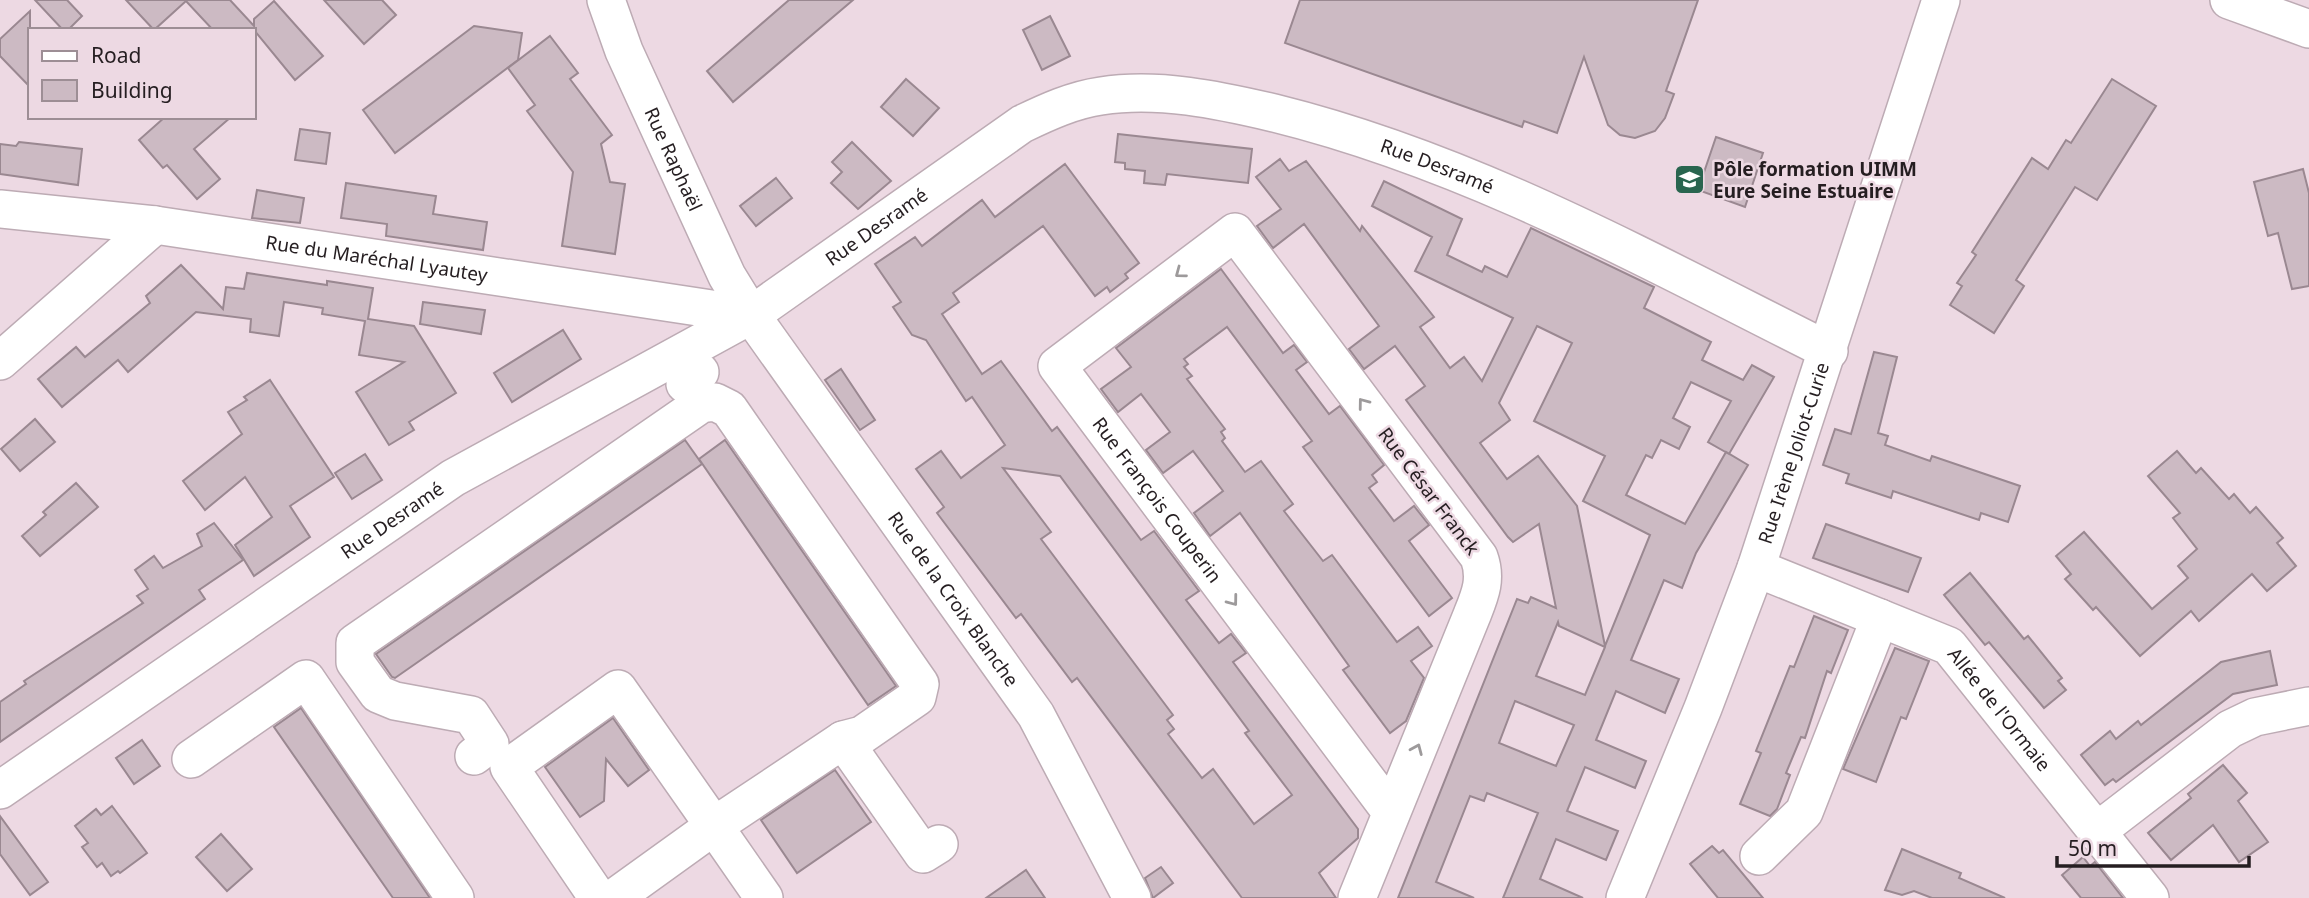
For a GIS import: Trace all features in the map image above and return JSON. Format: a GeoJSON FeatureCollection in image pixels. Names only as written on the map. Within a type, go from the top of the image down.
{"type":"FeatureCollection","features":[{"type":"Feature","properties":{"kind":"street","name":"Rue Raphaël"},"geometry":{"type":"LineString","coordinates":[[606,0],[624,51],[722,264],[751,315]]}},
{"type":"Feature","properties":{"kind":"street","name":"Rue Irène Joliot-Curie"},"geometry":{"type":"LineString","coordinates":[[1625,898],[1703,708],[1756,568],[1829,351],[1941,0]]}},
{"type":"Feature","properties":{"kind":"street"},"geometry":{"type":"LineString","coordinates":[[2229,0],[2309,29]]}},
{"type":"Feature","properties":{"kind":"street","name":"Rue Desramé"},"geometry":{"type":"LineString","coordinates":[[0,789],[453,478],[751,315],[1022,124],[1058,107],[1101,96],[1154,93],[1243,106],[1327,126],[1439,166],[1546,209],[1829,351]]}},
{"type":"Feature","properties":{"kind":"street","name":"Rue du Maréchal Lyautey"},"geometry":{"type":"LineString","coordinates":[[0,209],[155,225],[751,315]]}},
{"type":"Feature","properties":{"kind":"street"},"geometry":{"type":"LineString","coordinates":[[0,361],[155,225]]}},
{"type":"Feature","properties":{"kind":"street","name":"Rue François Couperin"},"geometry":{"type":"LineString","coordinates":[[1235,232],[1057,366],[1391,812]]}},
{"type":"Feature","properties":{"kind":"street","name":"Rue César Franck"},"geometry":{"type":"LineString","coordinates":[[1235,232],[1479,558],[1483,567],[1482,590],[1357,898]]}},
{"type":"Feature","properties":{"kind":"street","name":"Rue de la Croix Blanche"},"geometry":{"type":"LineString","coordinates":[[751,315],[1036,715],[1132,898]]}},
{"type":"Feature","properties":{"kind":"street"},"geometry":{"type":"LineString","coordinates":[[474,756],[490,744],[471,715],[395,701],[378,694],[355,662],[355,643],[701,404],[715,402],[729,409],[920,684],[917,697],[862,735],[843,740],[614,898]]}},
{"type":"Feature","properties":{"kind":"street","name":"Allée de l'Ormaie"},"geometry":{"type":"LineString","coordinates":[[1756,568],[1949,646],[2150,898]]}},
{"type":"Feature","properties":{"kind":"street"},"geometry":{"type":"LineString","coordinates":[[1759,856],[1804,812],[1880,618]]}},
{"type":"Feature","properties":{"kind":"street"},"geometry":{"type":"LineString","coordinates":[[191,759],[317,677],[455,898]]}},
{"type":"Feature","properties":{"kind":"street"},"geometry":{"type":"LineString","coordinates":[[598,898],[509,767],[618,689],[764,898]]}},
{"type":"Feature","properties":{"kind":"street"},"geometry":{"type":"LineString","coordinates":[[2096,832],[2230,729],[2255,717],[2309,706]]}},
{"type":"Feature","properties":{"kind":"street"},"geometry":{"type":"LineString","coordinates":[[843,740],[923,854],[939,844]]}},
{"type":"Feature","properties":{"kind":"building"},"geometry":{"type":"Polygon","coordinates":[[[35,0],[67,0],[82,16],[70,28],[61,28],[35,0]]]}},
{"type":"Feature","properties":{"kind":"building"},"geometry":{"type":"Polygon","coordinates":[[[126,0],[230,0],[254,26],[254,19],[274,1],[323,56],[295,80],[256,32],[256,28],[211,28],[186,1],[156,28],[152,28],[126,0]]]}},
{"type":"Feature","properties":{"kind":"building"},"geometry":{"type":"Polygon","coordinates":[[[324,0],[382,0],[396,15],[364,44],[324,0]]]}},
{"type":"Feature","properties":{"kind":"building"},"geometry":{"type":"Polygon","coordinates":[[[789,0],[853,0],[733,102],[707,71],[789,0]]]}},
{"type":"Feature","properties":{"kind":"building"},"geometry":{"type":"Polygon","coordinates":[[[1300,0],[1698,0],[1666,91],[1674,94],[1665,118],[1655,131],[1635,138],[1620,135],[1608,125],[1584,57],[1557,133],[1524,121],[1522,127],[1285,43],[1300,0]]]}},
{"type":"Feature","properties":{"kind":"building"},"geometry":{"type":"Polygon","coordinates":[[[30,11],[28,85],[0,56],[0,39],[30,11]]]}},
{"type":"Feature","properties":{"kind":"building"},"geometry":{"type":"Polygon","coordinates":[[[1050,16],[1070,56],[1042,70],[1023,30],[1050,16]]]}},
{"type":"Feature","properties":{"kind":"building"},"geometry":{"type":"Polygon","coordinates":[[[474,26],[522,33],[518,60],[395,153],[363,110],[474,26]]]}},
{"type":"Feature","properties":{"kind":"building"},"geometry":{"type":"Polygon","coordinates":[[[550,36],[578,73],[570,79],[612,135],[601,144],[610,182],[625,184],[615,254],[562,246],[573,172],[527,111],[535,105],[508,68],[550,36]]]}},
{"type":"Feature","properties":{"kind":"building"},"geometry":{"type":"Polygon","coordinates":[[[906,79],[939,108],[913,136],[881,107],[906,79]]]}},
{"type":"Feature","properties":{"kind":"building"},"geometry":{"type":"Polygon","coordinates":[[[2112,79],[2156,106],[2097,200],[2075,187],[2016,280],[2024,286],[1994,333],[1950,305],[1962,286],[1957,283],[1976,255],[1972,252],[2032,158],[2048,169],[2066,140],[2071,143],[2112,79]]]}},
{"type":"Feature","properties":{"kind":"building"},"geometry":{"type":"Polygon","coordinates":[[[163,119],[229,119],[194,149],[220,179],[197,199],[167,165],[163,168],[139,140],[163,119]]]}},
{"type":"Feature","properties":{"kind":"building"},"geometry":{"type":"Polygon","coordinates":[[[300,129],[330,133],[326,164],[295,160],[300,129]]]}},
{"type":"Feature","properties":{"kind":"building"},"geometry":{"type":"Polygon","coordinates":[[[1118,134],[1252,149],[1248,183],[1167,174],[1165,185],[1144,183],[1145,171],[1125,169],[1125,163],[1115,162],[1118,134]]]}},
{"type":"Feature","properties":{"kind":"building"},"geometry":{"type":"Polygon","coordinates":[[[1716,137],[1763,153],[1745,207],[1698,190],[1716,137]]]}},
{"type":"Feature","properties":{"kind":"building"},"geometry":{"type":"Polygon","coordinates":[[[19,142],[82,149],[78,185],[0,174],[0,144],[16,146],[19,142]]]}},
{"type":"Feature","properties":{"kind":"building"},"geometry":{"type":"Polygon","coordinates":[[[852,142],[891,181],[858,209],[831,183],[842,172],[832,162],[852,142]]]}},
{"type":"Feature","properties":{"kind":"building"},"geometry":{"type":"Polygon","coordinates":[[[1280,159],[1289,171],[1306,161],[1360,231],[1362,226],[1434,317],[1420,327],[1450,368],[1464,357],[1482,381],[1513,318],[1415,271],[1432,237],[1372,206],[1384,181],[1462,219],[1447,255],[1482,272],[1485,266],[1507,277],[1531,228],[1654,287],[1644,308],[1711,342],[1702,360],[1743,380],[1752,365],[1774,377],[1729,454],[1748,465],[1696,553],[1682,588],[1664,580],[1631,660],[1679,679],[1665,713],[1616,691],[1596,740],[1646,761],[1635,788],[1585,767],[1567,811],[1618,831],[1606,860],[1556,839],[1540,879],[1583,898],[1503,898],[1538,813],[1487,793],[1484,801],[1470,796],[1436,882],[1474,898],[1398,898],[1517,599],[1528,603],[1531,597],[1556,608],[1539,524],[1513,542],[1508,537],[1406,400],[1425,386],[1395,346],[1364,369],[1349,349],[1379,326],[1304,224],[1273,248],[1257,226],[1281,209],[1256,177],[1280,159]],[[1537,326],[1499,403],[1510,420],[1480,443],[1507,479],[1538,456],[1577,506],[1605,646],[1650,535],[1583,501],[1605,456],[1534,421],[1572,343],[1537,326]],[[1691,382],[1673,418],[1690,427],[1679,449],[1661,440],[1652,458],[1646,455],[1626,495],[1685,524],[1726,452],[1708,442],[1731,401],[1691,382]],[[1558,622],[1536,676],[1585,695],[1605,647],[1559,626],[1558,622]],[[1515,701],[1499,743],[1556,766],[1574,725],[1515,701]]]}},
{"type":"Feature","properties":{"kind":"building"},"geometry":{"type":"Polygon","coordinates":[[[1065,164],[1139,263],[1125,274],[1128,278],[1110,292],[1107,287],[1095,296],[1043,226],[953,293],[959,302],[942,314],[982,374],[1001,361],[1052,431],[1057,427],[1141,540],[1154,531],[1199,591],[1186,600],[1219,643],[1231,634],[1246,653],[1233,662],[1358,829],[1358,838],[1319,873],[1336,898],[1242,898],[1077,678],[1072,682],[1021,614],[1016,618],[937,513],[944,507],[916,469],[941,451],[961,478],[1005,445],[972,397],[966,401],[926,340],[912,335],[893,307],[901,302],[875,264],[915,237],[922,246],[982,200],[995,217],[1065,164]],[[1003,468],[1051,532],[1041,539],[1173,715],[1167,720],[1174,729],[1168,734],[1202,778],[1213,769],[1254,824],[1292,795],[1245,733],[1249,731],[1060,476],[1003,468]]]}},
{"type":"Feature","properties":{"kind":"building"},"geometry":{"type":"Polygon","coordinates":[[[2303,169],[2309,193],[2309,286],[2292,289],[2278,233],[2268,236],[2254,182],[2303,169]]]}},
{"type":"Feature","properties":{"kind":"building"},"geometry":{"type":"Polygon","coordinates":[[[776,178],[792,198],[756,226],[740,206],[776,178]]]}},
{"type":"Feature","properties":{"kind":"building"},"geometry":{"type":"Polygon","coordinates":[[[346,183],[436,196],[433,214],[487,222],[483,250],[386,236],[387,224],[341,218],[346,183]]]}},
{"type":"Feature","properties":{"kind":"building"},"geometry":{"type":"Polygon","coordinates":[[[257,190],[304,198],[300,223],[252,218],[257,190]]]}},
{"type":"Feature","properties":{"kind":"building"},"geometry":{"type":"Polygon","coordinates":[[[181,265],[223,309],[226,287],[244,289],[247,273],[327,285],[327,281],[373,288],[368,319],[414,326],[456,393],[409,422],[414,430],[389,445],[356,392],[404,362],[359,355],[365,321],[322,314],[323,308],[284,302],[279,336],[250,332],[251,319],[196,312],[128,372],[118,360],[62,407],[38,379],[76,347],[85,357],[150,303],[146,296],[181,265]]]}},
{"type":"Feature","properties":{"kind":"building"},"geometry":{"type":"Polygon","coordinates":[[[1221,269],[1283,353],[1294,345],[1307,362],[1296,370],[1329,414],[1340,406],[1384,465],[1372,475],[1377,482],[1369,488],[1394,521],[1414,506],[1429,525],[1409,541],[1452,598],[1429,616],[1303,447],[1312,441],[1227,327],[1184,359],[1188,364],[1184,367],[1192,376],[1187,379],[1225,429],[1221,432],[1225,438],[1222,441],[1245,472],[1261,461],[1293,504],[1284,511],[1323,561],[1332,555],[1397,642],[1418,627],[1432,646],[1411,661],[1424,678],[1406,721],[1390,733],[1343,670],[1349,666],[1240,513],[1210,536],[1194,513],[1223,491],[1193,451],[1163,473],[1146,450],[1170,432],[1141,394],[1118,412],[1101,389],[1131,367],[1116,348],[1221,269]]]}},
{"type":"Feature","properties":{"kind":"building"},"geometry":{"type":"Polygon","coordinates":[[[423,302],[485,310],[481,334],[420,324],[423,302]]]}},
{"type":"Feature","properties":{"kind":"building"},"geometry":{"type":"Polygon","coordinates":[[[563,330],[581,359],[512,402],[494,373],[563,330]]]}},
{"type":"Feature","properties":{"kind":"building"},"geometry":{"type":"Polygon","coordinates":[[[1874,352],[1897,357],[1878,433],[1888,436],[1885,445],[1930,461],[1932,456],[2020,486],[2008,522],[1981,513],[1979,520],[1893,491],[1891,498],[1846,483],[1849,474],[1823,465],[1835,429],[1851,434],[1874,352]]]}},
{"type":"Feature","properties":{"kind":"building"},"geometry":{"type":"Polygon","coordinates":[[[841,369],[875,420],[860,430],[825,380],[841,369]]]}},
{"type":"Feature","properties":{"kind":"building"},"geometry":{"type":"Polygon","coordinates":[[[270,380],[334,477],[290,506],[310,537],[254,576],[235,545],[272,517],[245,477],[205,510],[183,481],[242,434],[228,412],[247,400],[244,397],[270,380]]]}},
{"type":"Feature","properties":{"kind":"building"},"geometry":{"type":"Polygon","coordinates":[[[35,419],[55,442],[20,471],[1,449],[35,419]]]}},
{"type":"Feature","properties":{"kind":"building"},"geometry":{"type":"Polygon","coordinates":[[[685,440],[702,464],[395,678],[392,677],[376,654],[685,440]]]}},
{"type":"Feature","properties":{"kind":"building"},"geometry":{"type":"Polygon","coordinates":[[[725,440],[896,686],[868,705],[699,459],[725,440]]]}},
{"type":"Feature","properties":{"kind":"building"},"geometry":{"type":"Polygon","coordinates":[[[2177,451],[2196,473],[2201,468],[2229,499],[2234,494],[2250,513],[2256,507],[2283,538],[2277,543],[2296,566],[2267,591],[2252,574],[2199,621],[2191,611],[2140,656],[2096,607],[2093,610],[2065,579],[2071,574],[2056,556],[2084,532],[2152,609],[2188,578],[2178,566],[2197,549],[2173,518],[2180,513],[2148,476],[2177,451]]]}},
{"type":"Feature","properties":{"kind":"building"},"geometry":{"type":"Polygon","coordinates":[[[365,454],[382,480],[352,499],[335,473],[365,454]]]}},
{"type":"Feature","properties":{"kind":"building"},"geometry":{"type":"Polygon","coordinates":[[[76,483],[98,507],[40,556],[22,536],[46,515],[43,512],[76,483]]]}},
{"type":"Feature","properties":{"kind":"building"},"geometry":{"type":"Polygon","coordinates":[[[214,523],[243,560],[199,590],[205,599],[0,742],[0,702],[26,684],[24,681],[143,603],[137,596],[148,589],[135,570],[154,556],[163,568],[202,546],[197,534],[214,523]]]}},
{"type":"Feature","properties":{"kind":"building"},"geometry":{"type":"Polygon","coordinates":[[[1826,524],[1921,558],[1908,592],[1813,558],[1826,524]]]}},
{"type":"Feature","properties":{"kind":"building"},"geometry":{"type":"Polygon","coordinates":[[[1970,573],[2024,639],[2028,636],[2062,678],[2058,681],[2066,690],[2044,708],[1989,642],[1985,645],[1944,595],[1970,573]]]}},
{"type":"Feature","properties":{"kind":"building"},"geometry":{"type":"Polygon","coordinates":[[[1814,616],[1848,630],[1831,673],[1827,671],[1805,738],[1801,737],[1786,773],[1790,775],[1777,809],[1770,816],[1740,804],[1761,753],[1756,751],[1790,666],[1794,667],[1814,616]]]}},
{"type":"Feature","properties":{"kind":"building"},"geometry":{"type":"Polygon","coordinates":[[[1895,648],[1929,661],[1906,719],[1901,717],[1876,782],[1843,769],[1895,648]]]}},
{"type":"Feature","properties":{"kind":"building"},"geometry":{"type":"Polygon","coordinates":[[[2270,651],[2277,685],[2233,694],[2116,782],[2113,779],[2105,785],[2081,755],[2110,731],[2116,739],[2138,721],[2141,725],[2221,662],[2270,651]]]}},
{"type":"Feature","properties":{"kind":"building"},"geometry":{"type":"Polygon","coordinates":[[[301,708],[430,898],[393,898],[274,727],[301,708]]]}},
{"type":"Feature","properties":{"kind":"building"},"geometry":{"type":"Polygon","coordinates":[[[613,718],[649,770],[628,786],[606,759],[604,801],[580,817],[545,767],[613,718]]]}},
{"type":"Feature","properties":{"kind":"building"},"geometry":{"type":"Polygon","coordinates":[[[142,740],[160,766],[134,784],[116,758],[142,740]]]}},
{"type":"Feature","properties":{"kind":"building"},"geometry":{"type":"Polygon","coordinates":[[[2223,765],[2247,793],[2238,801],[2268,842],[2239,862],[2213,825],[2171,860],[2148,833],[2191,798],[2188,794],[2223,765]]]}},
{"type":"Feature","properties":{"kind":"building"},"geometry":{"type":"Polygon","coordinates":[[[835,770],[871,822],[797,873],[761,820],[835,770]]]}},
{"type":"Feature","properties":{"kind":"building"},"geometry":{"type":"Polygon","coordinates":[[[112,806],[147,853],[120,873],[118,871],[111,876],[102,863],[97,867],[82,847],[88,843],[75,826],[96,809],[101,815],[112,806]]]}},
{"type":"Feature","properties":{"kind":"building"},"geometry":{"type":"Polygon","coordinates":[[[0,816],[48,882],[30,895],[0,854],[0,816]]]}},
{"type":"Feature","properties":{"kind":"building"},"geometry":{"type":"Polygon","coordinates":[[[221,834],[252,869],[227,891],[196,857],[221,834]]]}},
{"type":"Feature","properties":{"kind":"building"},"geometry":{"type":"Polygon","coordinates":[[[1712,846],[1719,853],[1723,850],[1763,898],[1718,898],[1690,864],[1712,846]]]}},
{"type":"Feature","properties":{"kind":"building"},"geometry":{"type":"Polygon","coordinates":[[[1902,849],[1961,873],[1959,878],[2005,898],[1932,898],[1914,891],[1902,895],[1885,890],[1902,849]]]}},
{"type":"Feature","properties":{"kind":"building"},"geometry":{"type":"Polygon","coordinates":[[[2083,857],[2090,866],[2095,862],[2123,898],[2081,898],[2062,875],[2083,857]]]}},
{"type":"Feature","properties":{"kind":"building"},"geometry":{"type":"Polygon","coordinates":[[[1161,867],[1173,883],[1153,898],[1145,878],[1161,867]]]}},
{"type":"Feature","properties":{"kind":"building"},"geometry":{"type":"Polygon","coordinates":[[[1026,870],[1045,898],[986,898],[1026,870]]]}},
{"type":"Feature","properties":{"kind":"place","name":"Pôle formation UIMM Eure Seine Estuaire"},"geometry":{"type":"Point","coordinates":[1690,180]}}]}
